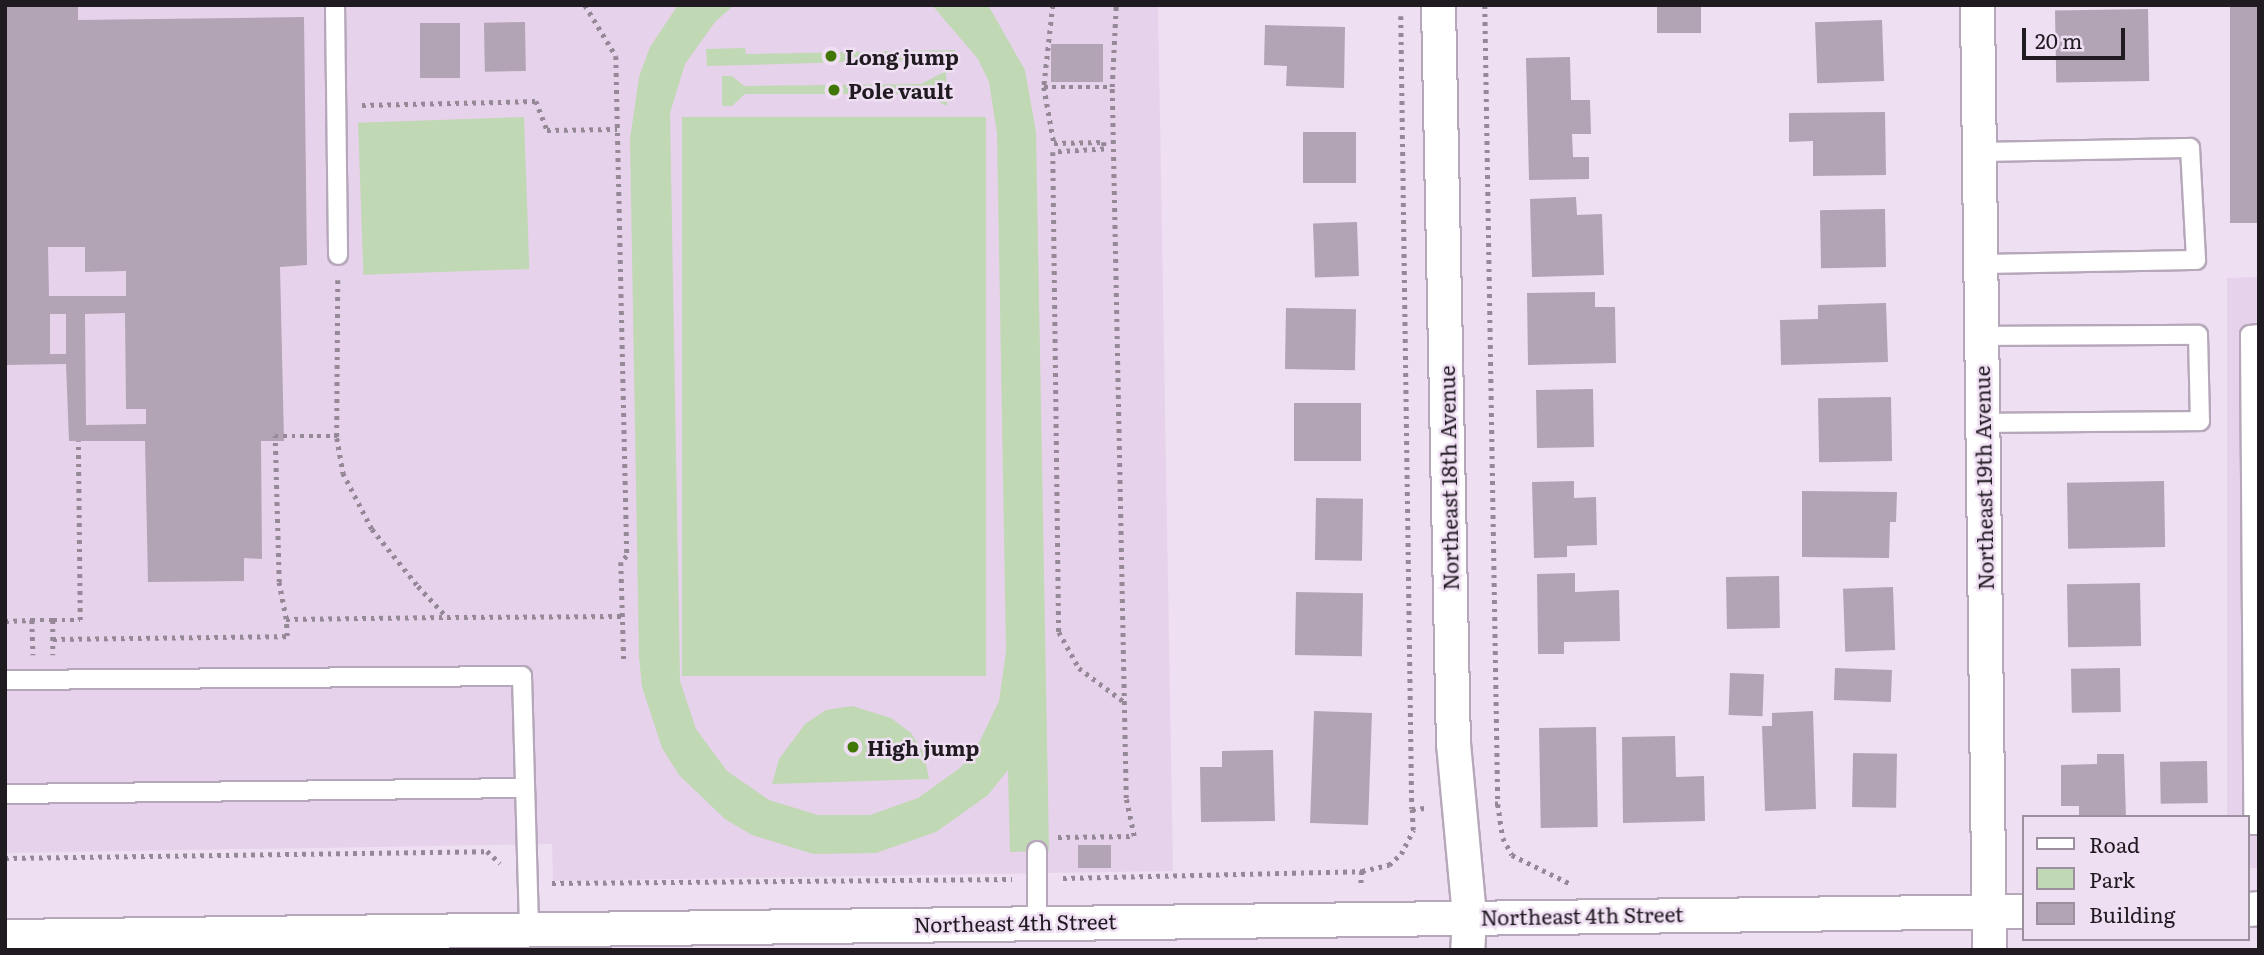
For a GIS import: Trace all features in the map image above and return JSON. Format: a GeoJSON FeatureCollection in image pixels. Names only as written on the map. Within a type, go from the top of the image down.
{"type":"FeatureCollection","features":[{"type":"Feature","properties":{"kind":"street","name":"Northeast 18th Avenue"},"geometry":{"type":"LineString","coordinates":[[1438,5],[1453,743],[1469,916],[1467,950]]}},
{"type":"Feature","properties":{"kind":"street","name":"Northeast 19th Avenue"},"geometry":{"type":"LineString","coordinates":[[1977,5],[1989,950]]}},
{"type":"Feature","properties":{"kind":"street","name":"Northeast 4th Street"},"geometry":{"type":"LineString","coordinates":[[5,936],[135,942],[540,936],[968,936],[1037,922],[2022,911]]}},
{"type":"Feature","properties":{"kind":"lane"},"geometry":{"type":"LineString","coordinates":[[335,5],[338,255]]}},
{"type":"Feature","properties":{"kind":"lane"},"geometry":{"type":"LineString","coordinates":[[1978,152],[2190,148],[2196,260],[1980,264]]}},
{"type":"Feature","properties":{"kind":"lane"},"geometry":{"type":"LineString","coordinates":[[2259,334],[2250,335],[2253,825],[2259,825]]}},
{"type":"Feature","properties":{"kind":"lane"},"geometry":{"type":"LineString","coordinates":[[1981,336],[2198,335],[2200,421],[1982,423]]}},
{"type":"Feature","properties":{"kind":"lane"},"geometry":{"type":"LineString","coordinates":[[5,680],[522,676],[528,880],[540,936]]}},
{"type":"Feature","properties":{"kind":"lane"},"geometry":{"type":"LineString","coordinates":[[5,794],[525,788]]}},
{"type":"Feature","properties":{"kind":"lane"},"geometry":{"type":"LineString","coordinates":[[1037,851],[1037,922]]}},
{"type":"Feature","properties":{"kind":"path"},"geometry":{"type":"LineString","coordinates":[[585,5],[616,56],[627,556],[621,562],[624,661]]}},
{"type":"Feature","properties":{"kind":"path"},"geometry":{"type":"LineString","coordinates":[[1053,5],[1044,88],[1054,142],[1104,142],[1104,149],[1053,152],[1059,632],[1079,668],[1124,701]]}},
{"type":"Feature","properties":{"kind":"path"},"geometry":{"type":"LineString","coordinates":[[1049,837],[1133,836],[1126,797],[1124,701],[1112,87],[1116,5]]}},
{"type":"Feature","properties":{"kind":"path"},"geometry":{"type":"LineString","coordinates":[[1044,88],[1112,87]]}},
{"type":"Feature","properties":{"kind":"path"},"geometry":{"type":"LineString","coordinates":[[338,105],[536,101],[547,130],[617,129]]}},
{"type":"Feature","properties":{"kind":"path"},"geometry":{"type":"LineString","coordinates":[[338,255],[337,436],[343,473],[372,528],[447,617]]}},
{"type":"Feature","properties":{"kind":"path"},"geometry":{"type":"LineString","coordinates":[[53,639],[287,636],[278,582],[275,436],[337,436]]}},
{"type":"Feature","properties":{"kind":"path"},"geometry":{"type":"LineString","coordinates":[[5,621],[80,620],[78,441]]}},
{"type":"Feature","properties":{"kind":"path"},"geometry":{"type":"LineString","coordinates":[[286,619],[623,616]]}},
{"type":"Feature","properties":{"kind":"path"},"geometry":{"type":"LineString","coordinates":[[32,620],[33,679]]}},
{"type":"Feature","properties":{"kind":"path"},"geometry":{"type":"LineString","coordinates":[[53,620],[53,679]]}},
{"type":"Feature","properties":{"kind":"path"},"geometry":{"type":"LineString","coordinates":[[1498,804],[1503,838],[1512,855],[1547,876],[1569,880],[1570,915]]}},
{"type":"Feature","properties":{"kind":"path"},"geometry":{"type":"LineString","coordinates":[[5,858],[487,851],[511,875],[528,880],[1037,878],[1362,872],[1389,865],[1401,854],[1413,830],[1412,809]]}},
{"type":"Feature","properties":{"kind":"path"},"geometry":{"type":"LineString","coordinates":[[1360,917],[1362,872]]}},
{"type":"Feature","properties":{"kind":"shaded area"},"geometry":{"type":"Polygon","coordinates":[[[5,5],[1158,5],[1173,871],[553,881],[552,844],[5,853],[5,5]]]}},
{"type":"Feature","properties":{"kind":"shaded area"},"geometry":{"type":"Polygon","coordinates":[[[2259,277],[2259,868],[2250,868],[2250,815],[2227,815],[2227,278],[2259,277]]]}},
{"type":"Feature","properties":{"kind":"green space"},"geometry":{"type":"Polygon","coordinates":[[[678,5],[734,5],[715,22],[685,64],[670,113],[680,681],[696,729],[727,771],[769,800],[818,815],[870,815],[918,798],[960,768],[977,747],[999,701],[1006,651],[997,133],[989,82],[978,59],[932,5],[988,5],[1025,70],[1036,132],[1049,851],[1010,852],[1008,770],[988,795],[936,832],[876,853],[813,854],[752,835],[725,819],[679,775],[662,748],[642,687],[639,657],[630,139],[639,77],[650,47],[678,5]]]}},
{"type":"Feature","properties":{"kind":"green space","name":"Long jump"},"geometry":{"type":"Polygon","coordinates":[[[745,48],[746,54],[955,50],[955,59],[707,66],[706,49],[745,48]]]}},
{"type":"Feature","properties":{"kind":"green space","name":"Pole vault"},"geometry":{"type":"Polygon","coordinates":[[[946,71],[947,106],[923,94],[745,94],[732,106],[722,106],[722,76],[732,76],[744,86],[921,84],[946,71]]]}},
{"type":"Feature","properties":{"kind":"green space"},"geometry":{"type":"Polygon","coordinates":[[[524,117],[529,269],[363,275],[358,123],[524,117]]]}},
{"type":"Feature","properties":{"kind":"green space"},"geometry":{"type":"Polygon","coordinates":[[[682,117],[986,117],[986,676],[682,676],[682,117]]]}},
{"type":"Feature","properties":{"kind":"green space","name":"High jump"},"geometry":{"type":"Polygon","coordinates":[[[852,706],[891,718],[911,733],[924,754],[929,779],[772,784],[779,759],[805,724],[826,710],[852,706]]]}},
{"type":"Feature","properties":{"kind":"building"},"geometry":{"type":"Polygon","coordinates":[[[5,5],[78,5],[78,20],[304,17],[307,265],[280,267],[284,441],[261,441],[262,559],[244,558],[244,581],[148,582],[145,441],[69,441],[66,364],[5,365],[5,5]],[[48,247],[49,296],[126,296],[126,271],[85,272],[85,247],[48,247]],[[125,313],[85,314],[86,425],[146,424],[146,409],[126,409],[125,313]],[[50,314],[50,354],[66,354],[66,314],[50,314]]]}},
{"type":"Feature","properties":{"kind":"building"},"geometry":{"type":"Polygon","coordinates":[[[1657,5],[1701,5],[1701,33],[1657,33],[1657,5]]]}},
{"type":"Feature","properties":{"kind":"building"},"geometry":{"type":"Polygon","coordinates":[[[2230,5],[2259,5],[2259,223],[2230,223],[2230,5]]]}},
{"type":"Feature","properties":{"kind":"building"},"geometry":{"type":"Polygon","coordinates":[[[2148,9],[2149,81],[2056,83],[2055,11],[2148,9]]]}},
{"type":"Feature","properties":{"kind":"building"},"geometry":{"type":"Polygon","coordinates":[[[1882,20],[1884,81],[1817,83],[1815,22],[1882,20]]]}},
{"type":"Feature","properties":{"kind":"building"},"geometry":{"type":"Polygon","coordinates":[[[525,22],[526,71],[485,72],[484,23],[525,22]]]}},
{"type":"Feature","properties":{"kind":"building"},"geometry":{"type":"Polygon","coordinates":[[[420,23],[460,23],[460,78],[420,78],[420,23]]]}},
{"type":"Feature","properties":{"kind":"building"},"geometry":{"type":"Polygon","coordinates":[[[1265,25],[1345,27],[1344,88],[1286,86],[1287,66],[1264,65],[1265,25]]]}},
{"type":"Feature","properties":{"kind":"building"},"geometry":{"type":"Polygon","coordinates":[[[1051,44],[1103,44],[1103,82],[1051,82],[1051,44]]]}},
{"type":"Feature","properties":{"kind":"building"},"geometry":{"type":"Polygon","coordinates":[[[1570,57],[1571,100],[1590,100],[1591,134],[1572,134],[1573,157],[1589,157],[1589,179],[1529,180],[1526,58],[1570,57]]]}},
{"type":"Feature","properties":{"kind":"building"},"geometry":{"type":"Polygon","coordinates":[[[1885,112],[1886,175],[1813,176],[1813,141],[1789,142],[1789,113],[1885,112]]]}},
{"type":"Feature","properties":{"kind":"building"},"geometry":{"type":"Polygon","coordinates":[[[1303,132],[1356,132],[1356,183],[1303,183],[1303,132]]]}},
{"type":"Feature","properties":{"kind":"building"},"geometry":{"type":"Polygon","coordinates":[[[1576,197],[1577,215],[1602,214],[1604,275],[1532,277],[1530,199],[1576,197]]]}},
{"type":"Feature","properties":{"kind":"building"},"geometry":{"type":"Polygon","coordinates":[[[1885,209],[1886,267],[1821,268],[1820,210],[1885,209]]]}},
{"type":"Feature","properties":{"kind":"building"},"geometry":{"type":"Polygon","coordinates":[[[1357,222],[1359,276],[1315,278],[1313,224],[1357,222]]]}},
{"type":"Feature","properties":{"kind":"building"},"geometry":{"type":"Polygon","coordinates":[[[1595,292],[1595,307],[1615,307],[1616,363],[1528,365],[1527,293],[1595,292]]]}},
{"type":"Feature","properties":{"kind":"building"},"geometry":{"type":"Polygon","coordinates":[[[1886,303],[1888,362],[1781,365],[1780,320],[1818,319],[1818,305],[1886,303]]]}},
{"type":"Feature","properties":{"kind":"building"},"geometry":{"type":"Polygon","coordinates":[[[1286,308],[1356,309],[1355,370],[1285,369],[1286,308]]]}},
{"type":"Feature","properties":{"kind":"building"},"geometry":{"type":"Polygon","coordinates":[[[1593,389],[1594,447],[1537,448],[1536,390],[1593,389]]]}},
{"type":"Feature","properties":{"kind":"building"},"geometry":{"type":"Polygon","coordinates":[[[1891,397],[1892,461],[1819,462],[1818,398],[1891,397]]]}},
{"type":"Feature","properties":{"kind":"building"},"geometry":{"type":"Polygon","coordinates":[[[1294,403],[1361,403],[1361,461],[1294,461],[1294,403]]]}},
{"type":"Feature","properties":{"kind":"building"},"geometry":{"type":"Polygon","coordinates":[[[1574,481],[1574,498],[1596,497],[1597,545],[1567,546],[1567,557],[1534,558],[1532,482],[1574,481]]]}},
{"type":"Feature","properties":{"kind":"building"},"geometry":{"type":"Polygon","coordinates":[[[2164,481],[2165,547],[2068,549],[2067,483],[2164,481]]]}},
{"type":"Feature","properties":{"kind":"building"},"geometry":{"type":"Polygon","coordinates":[[[1802,491],[1897,492],[1896,522],[1890,522],[1889,558],[1802,557],[1802,491]]]}},
{"type":"Feature","properties":{"kind":"building"},"geometry":{"type":"Polygon","coordinates":[[[1316,498],[1363,499],[1362,561],[1315,560],[1316,498]]]}},
{"type":"Feature","properties":{"kind":"building"},"geometry":{"type":"Polygon","coordinates":[[[1575,573],[1575,592],[1619,590],[1620,641],[1564,642],[1564,654],[1538,654],[1537,574],[1575,573]]]}},
{"type":"Feature","properties":{"kind":"building"},"geometry":{"type":"Polygon","coordinates":[[[1779,576],[1780,628],[1727,629],[1726,577],[1779,576]]]}},
{"type":"Feature","properties":{"kind":"building"},"geometry":{"type":"Polygon","coordinates":[[[2140,583],[2141,646],[2068,647],[2067,584],[2140,583]]]}},
{"type":"Feature","properties":{"kind":"building"},"geometry":{"type":"Polygon","coordinates":[[[1893,587],[1895,650],[1845,652],[1843,589],[1893,587]]]}},
{"type":"Feature","properties":{"kind":"building"},"geometry":{"type":"Polygon","coordinates":[[[1296,592],[1363,593],[1362,656],[1295,655],[1296,592]]]}},
{"type":"Feature","properties":{"kind":"building"},"geometry":{"type":"Polygon","coordinates":[[[1835,668],[1892,670],[1891,702],[1834,700],[1835,668]]]}},
{"type":"Feature","properties":{"kind":"building"},"geometry":{"type":"Polygon","coordinates":[[[2120,668],[2121,712],[2072,713],[2071,669],[2120,668]]]}},
{"type":"Feature","properties":{"kind":"building"},"geometry":{"type":"Polygon","coordinates":[[[1730,673],[1764,674],[1763,716],[1729,715],[1730,673]]]}},
{"type":"Feature","properties":{"kind":"building"},"geometry":{"type":"Polygon","coordinates":[[[1314,711],[1372,713],[1368,825],[1310,823],[1314,711]]]}},
{"type":"Feature","properties":{"kind":"building"},"geometry":{"type":"Polygon","coordinates":[[[1813,711],[1816,809],[1765,811],[1762,726],[1772,726],[1772,713],[1813,711]]]}},
{"type":"Feature","properties":{"kind":"building"},"geometry":{"type":"Polygon","coordinates":[[[1596,727],[1598,827],[1541,828],[1539,728],[1596,727]]]}},
{"type":"Feature","properties":{"kind":"building"},"geometry":{"type":"Polygon","coordinates":[[[1675,736],[1676,777],[1704,776],[1705,821],[1623,823],[1622,737],[1675,736]]]}},
{"type":"Feature","properties":{"kind":"building"},"geometry":{"type":"Polygon","coordinates":[[[1273,750],[1275,821],[1201,822],[1200,767],[1222,767],[1222,751],[1273,750]]]}},
{"type":"Feature","properties":{"kind":"building"},"geometry":{"type":"Polygon","coordinates":[[[1853,753],[1897,754],[1896,808],[1852,807],[1853,753]]]}},
{"type":"Feature","properties":{"kind":"building"},"geometry":{"type":"Polygon","coordinates":[[[2097,754],[2124,754],[2126,815],[2079,815],[2079,806],[2061,806],[2061,765],[2097,764],[2097,754]]]}},
{"type":"Feature","properties":{"kind":"building"},"geometry":{"type":"Polygon","coordinates":[[[2207,761],[2208,803],[2161,804],[2160,762],[2207,761]]]}},
{"type":"Feature","properties":{"kind":"building"},"geometry":{"type":"Polygon","coordinates":[[[1078,845],[1111,845],[1111,868],[1078,868],[1078,845]]]}},
{"type":"Feature","properties":{"kind":"place","name":"Long jump"},"geometry":{"type":"Point","coordinates":[831,56]}},
{"type":"Feature","properties":{"kind":"place","name":"Pole vault"},"geometry":{"type":"Point","coordinates":[834,90]}},
{"type":"Feature","properties":{"kind":"place","name":"High jump"},"geometry":{"type":"Point","coordinates":[853,747]}}]}
